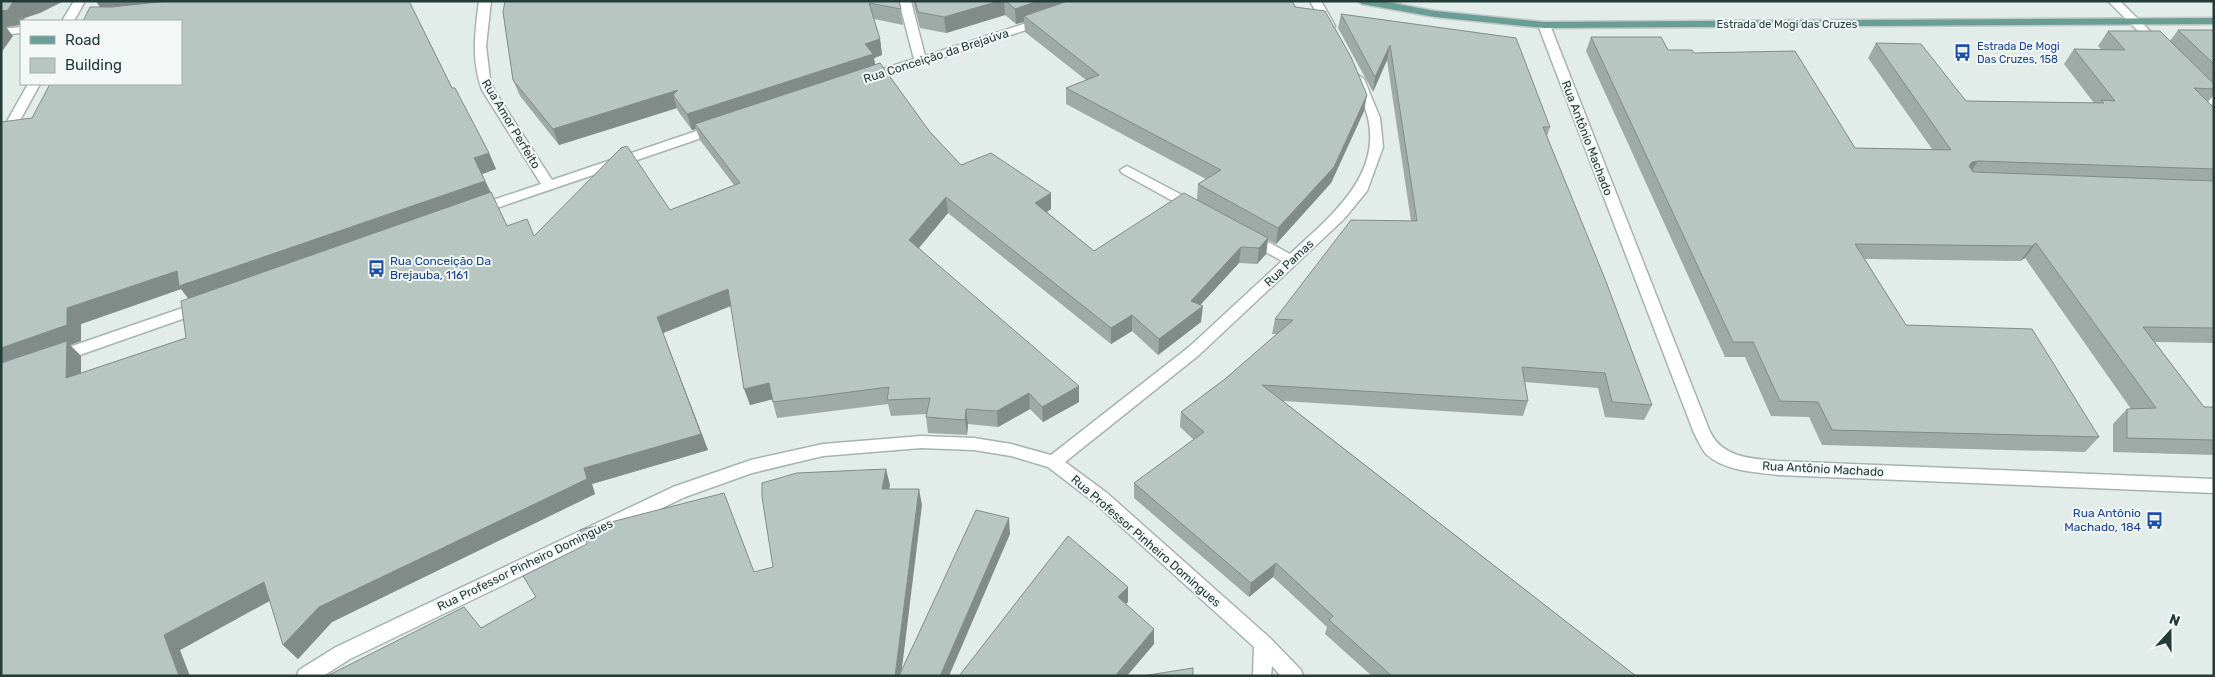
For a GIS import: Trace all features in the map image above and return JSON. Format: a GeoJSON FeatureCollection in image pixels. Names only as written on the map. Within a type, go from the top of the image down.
{"type":"FeatureCollection","features":[{"type":"Feature","properties":{"kind":"main road","name":"Estrada de Mogi das Cruzes"},"geometry":{"type":"LineString","coordinates":[[1362,1],[1434,14],[1544,25],[2214,22]]}},
{"type":"Feature","properties":{"kind":"street"},"geometry":{"type":"LineString","coordinates":[[69,20],[80,1]]}},
{"type":"Feature","properties":{"kind":"street","name":"Rua Amor Perfeito"},"geometry":{"type":"LineString","coordinates":[[485,1],[479,46],[480,74],[488,90],[548,184]]}},
{"type":"Feature","properties":{"kind":"street"},"geometry":{"type":"LineString","coordinates":[[905,1],[921,62]]}},
{"type":"Feature","properties":{"kind":"street"},"geometry":{"type":"LineString","coordinates":[[1315,1],[1333,34]]}},
{"type":"Feature","properties":{"kind":"street"},"geometry":{"type":"LineString","coordinates":[[2113,1],[2168,55]]}},
{"type":"Feature","properties":{"kind":"street","name":"Rua Conceição da Brejaúva"},"geometry":{"type":"LineString","coordinates":[[858,81],[1059,16]]}},
{"type":"Feature","properties":{"kind":"street","name":"Rua Antônio Machado"},"geometry":{"type":"LineString","coordinates":[[1544,25],[1702,433],[1713,450],[1750,465],[1778,468],[2214,486]]}},
{"type":"Feature","properties":{"kind":"street"},"geometry":{"type":"LineString","coordinates":[[1,32],[20,30]]}},
{"type":"Feature","properties":{"kind":"street","name":"Rua Pamas"},"geometry":{"type":"LineString","coordinates":[[1054,462],[1194,351],[1339,216],[1362,188],[1372,167],[1377,146],[1374,118],[1364,90],[1351,66]]}},
{"type":"Feature","properties":{"kind":"street"},"geometry":{"type":"LineString","coordinates":[[2188,75],[2214,101]]}},
{"type":"Feature","properties":{"kind":"street"},"geometry":{"type":"LineString","coordinates":[[1,144],[33,85]]}},
{"type":"Feature","properties":{"kind":"street"},"geometry":{"type":"LineString","coordinates":[[463,214],[732,124]]}},
{"type":"Feature","properties":{"kind":"street"},"geometry":{"type":"LineString","coordinates":[[1127,170],[1205,213]]}},
{"type":"Feature","properties":{"kind":"street"},"geometry":{"type":"LineString","coordinates":[[1240,232],[1292,261]]}},
{"type":"Feature","properties":{"kind":"street"},"geometry":{"type":"LineString","coordinates":[[48,360],[209,304]]}},
{"type":"Feature","properties":{"kind":"street","name":"Rua Professor Pinheiro Domingues"},"geometry":{"type":"LineString","coordinates":[[306,676],[342,653],[679,492],[751,467],[823,450],[921,442],[974,444],[1011,450],[1054,462],[1101,498],[1263,644],[1294,676]]}},
{"type":"Feature","properties":{"kind":"street"},"geometry":{"type":"LineString","coordinates":[[1262,676],[1263,644]]}},
{"type":"Feature","properties":{"kind":"building"},"geometry":{"type":"Polygon","coordinates":[[[1,1],[16,1],[13,2],[8,10],[1,11],[1,1]]]}},
{"type":"Feature","properties":{"kind":"building"},"geometry":{"type":"Polygon","coordinates":[[[168,1],[409,1],[452,88],[455,88],[489,153],[474,158],[485,181],[179,286],[177,271],[67,308],[67,325],[1,348],[1,122],[32,118],[49,85],[182,85],[182,20],[84,20],[90,7],[112,7],[168,1]]]}},
{"type":"Feature","properties":{"kind":"building"},"geometry":{"type":"Polygon","coordinates":[[[505,1],[899,1],[901,9],[869,3],[880,39],[865,44],[873,54],[687,114],[673,95],[678,90],[553,129],[513,80],[503,12],[505,1]]]}},
{"type":"Feature","properties":{"kind":"building"},"geometry":{"type":"Polygon","coordinates":[[[915,1],[999,1],[944,17],[918,12],[915,1]]]}},
{"type":"Feature","properties":{"kind":"building"},"geometry":{"type":"Polygon","coordinates":[[[1006,1],[1038,1],[1015,9],[1006,1]]]}},
{"type":"Feature","properties":{"kind":"building"},"geometry":{"type":"Polygon","coordinates":[[[1068,1],[1292,1],[1295,7],[1325,11],[1351,57],[1367,95],[1334,167],[1278,228],[1198,184],[1221,170],[1066,88],[1099,75],[1024,16],[1068,1]]]}},
{"type":"Feature","properties":{"kind":"building"},"geometry":{"type":"Polygon","coordinates":[[[1341,14],[1516,38],[1550,127],[1543,127],[1605,279],[1652,405],[1612,402],[1605,373],[1522,367],[1528,401],[1262,385],[1636,676],[1392,676],[1329,620],[1333,616],[1276,563],[1251,583],[1134,483],[1204,432],[1181,412],[1225,379],[1293,320],[1275,319],[1351,220],[1417,221],[1390,45],[1375,77],[1341,14]]]}},
{"type":"Feature","properties":{"kind":"building"},"geometry":{"type":"Polygon","coordinates":[[[2178,30],[2214,30],[2214,64],[2178,30]]]}},
{"type":"Feature","properties":{"kind":"building"},"geometry":{"type":"Polygon","coordinates":[[[2108,31],[2160,31],[2214,84],[2214,89],[2194,88],[2214,108],[2214,169],[1978,161],[1972,162],[1969,166],[1973,172],[2214,181],[2214,328],[2143,327],[2204,407],[2214,407],[2214,440],[2127,438],[2127,409],[2156,408],[2036,243],[2032,246],[1855,244],[1906,325],[2032,329],[2099,437],[1832,430],[1818,402],[1780,401],[1753,342],[1733,342],[1591,37],[1661,37],[1668,50],[1692,50],[1694,53],[1795,51],[1855,148],[1951,150],[1876,43],[1921,44],[1966,101],[2104,103],[2101,100],[2115,101],[2074,49],[2125,50],[2108,31]]]}},
{"type":"Feature","properties":{"kind":"building"},"geometry":{"type":"Polygon","coordinates":[[[880,63],[930,132],[961,165],[991,153],[1051,193],[1035,203],[1094,251],[1184,193],[1268,238],[1259,248],[1241,247],[1191,301],[1203,306],[1159,339],[1132,315],[1111,328],[946,197],[909,240],[1079,386],[1042,407],[1029,393],[997,411],[966,409],[965,420],[926,417],[930,398],[887,400],[889,387],[773,402],[769,383],[744,389],[728,289],[657,317],[701,434],[584,468],[587,479],[319,607],[283,645],[264,582],[164,635],[179,676],[1,676],[1,363],[67,341],[66,378],[186,338],[181,301],[491,192],[507,226],[527,219],[534,236],[621,148],[627,146],[670,210],[740,183],[695,124],[880,63]]]}},
{"type":"Feature","properties":{"kind":"building"},"geometry":{"type":"Polygon","coordinates":[[[886,469],[882,489],[919,489],[895,676],[327,676],[464,607],[481,628],[536,597],[523,576],[587,544],[580,530],[724,493],[754,572],[773,567],[762,497],[762,483],[797,473],[886,469]]]}},
{"type":"Feature","properties":{"kind":"building"},"geometry":{"type":"Polygon","coordinates":[[[976,510],[1009,518],[940,676],[899,676],[976,510]]]}},
{"type":"Feature","properties":{"kind":"building"},"geometry":{"type":"Polygon","coordinates":[[[1068,536],[1128,587],[1118,597],[1154,629],[1115,676],[959,676],[1068,536]]]}},
{"type":"Feature","properties":{"kind":"building"},"geometry":{"type":"Polygon","coordinates":[[[1193,668],[1193,676],[1142,676],[1193,668]]]}},
{"type":"Feature","properties":{"kind":"place","name":"Estrada De Mogi Das Cruzes, 158"},"geometry":{"type":"Point","coordinates":[1963,52]}},
{"type":"Feature","properties":{"kind":"place","name":"Rua Conceição Da Brejauba, 1161"},"geometry":{"type":"Point","coordinates":[376,268]}},
{"type":"Feature","properties":{"kind":"place","name":"Rua Antônio Machado, 184"},"geometry":{"type":"Point","coordinates":[2155,520]}}]}
